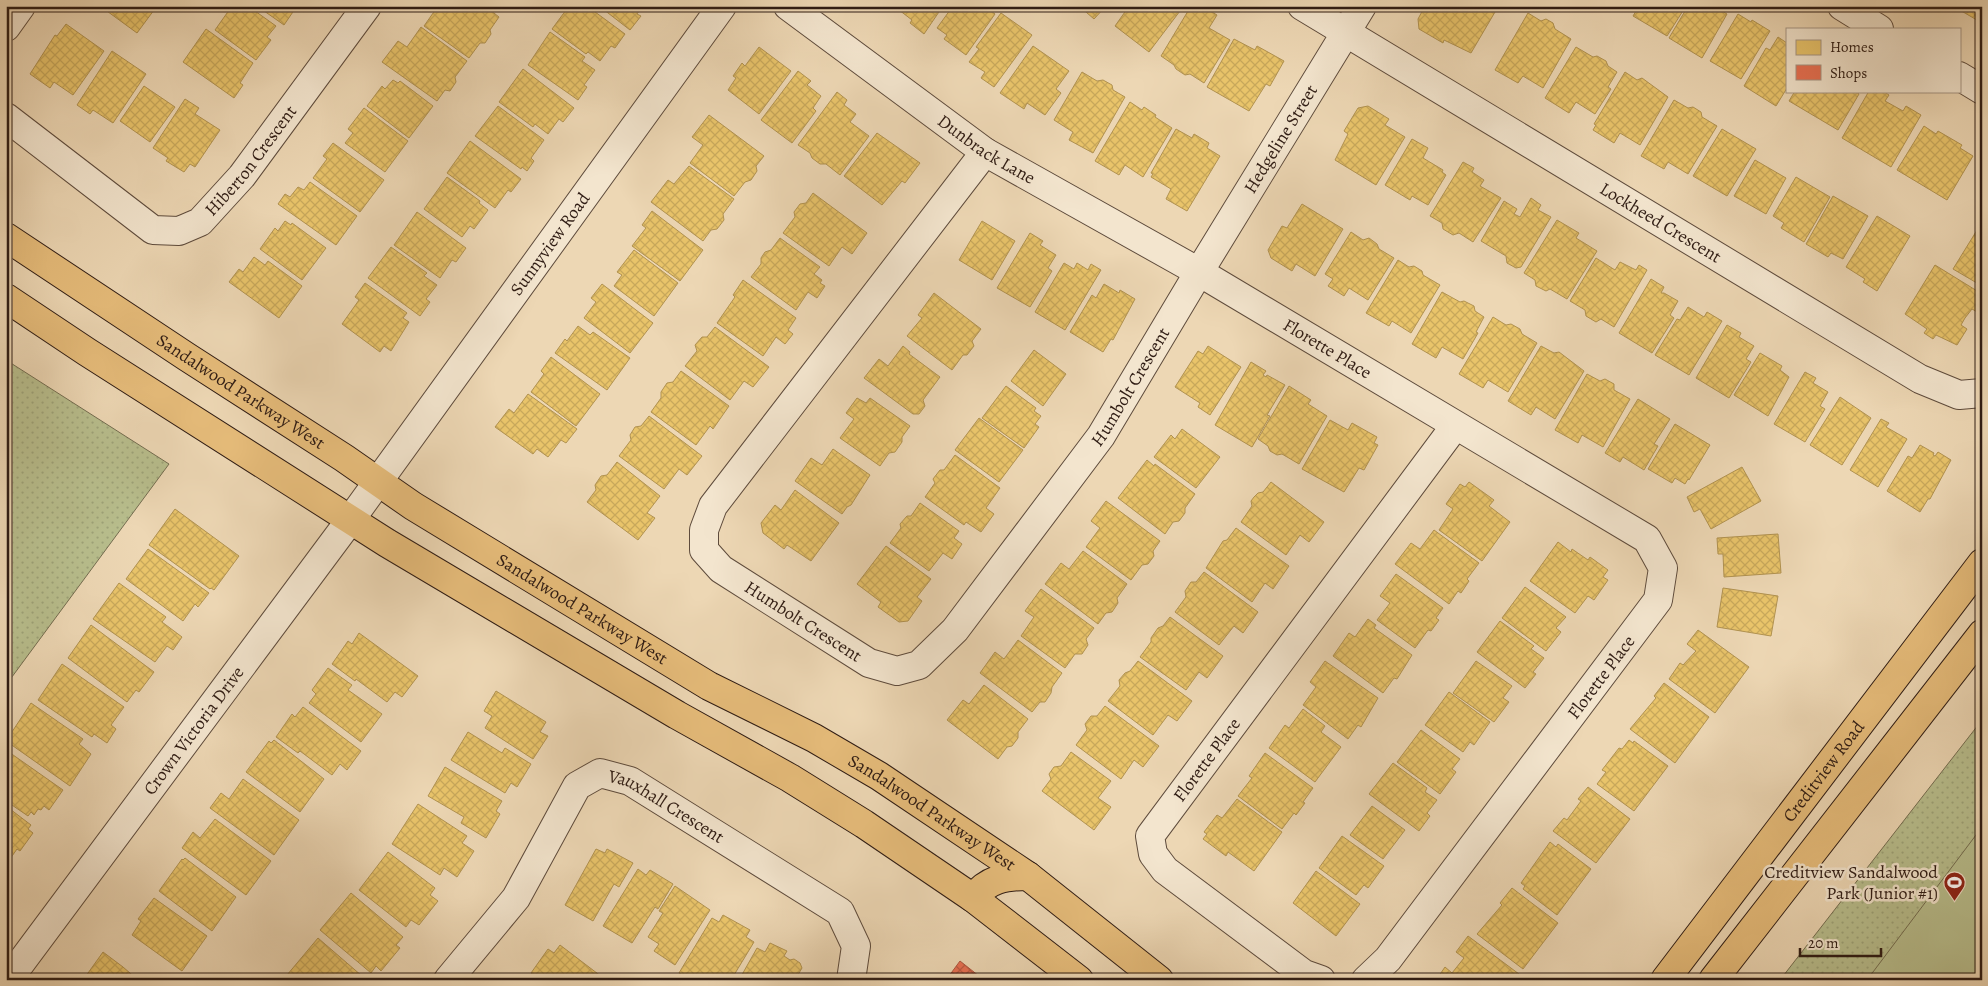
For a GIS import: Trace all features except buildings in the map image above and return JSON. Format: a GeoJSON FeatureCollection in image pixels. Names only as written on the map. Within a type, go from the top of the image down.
{"type":"FeatureCollection","features":[{"type":"Feature","properties":{"kind":"main road","name":"Sandalwood Parkway West"},"geometry":{"type":"LineString","coordinates":[[6,237],[421,511],[709,686],[814,738],[879,776],[1028,876],[1159,980]]}},
{"type":"Feature","properties":{"kind":"main road"},"geometry":{"type":"LineString","coordinates":[[6,298],[87,352],[386,542],[669,710],[790,778],[864,824],[973,898],[1079,980]]}},
{"type":"Feature","properties":{"kind":"main road","name":"Creditview Road"},"geometry":{"type":"LineString","coordinates":[[1665,980],[1982,563]]}},
{"type":"Feature","properties":{"kind":"main road"},"geometry":{"type":"LineString","coordinates":[[1713,980],[1982,634]]}},
{"type":"Feature","properties":{"kind":"main road"},"geometry":{"type":"LineString","coordinates":[[973,898],[980,889],[994,880],[1009,876],[1028,876]]}},
{"type":"Feature","properties":{"kind":"street"},"geometry":{"type":"LineString","coordinates":[[6,27],[21,6]]}},
{"type":"Feature","properties":{"kind":"street","name":"Hiberton Crescent"},"geometry":{"type":"LineString","coordinates":[[6,117],[152,230],[179,231],[200,222],[242,176],[367,6]]}},
{"type":"Feature","properties":{"kind":"street","name":"Sunnyview Road"},"geometry":{"type":"LineString","coordinates":[[378,481],[722,6]]}},
{"type":"Feature","properties":{"kind":"street","name":"Dunbrack Lane"},"geometry":{"type":"LineString","coordinates":[[788,6],[985,152],[1199,272]]}},
{"type":"Feature","properties":{"kind":"street","name":"Lockheed Crescent"},"geometry":{"type":"LineString","coordinates":[[1302,6],[1920,379],[1958,395],[1982,393]]}},
{"type":"Feature","properties":{"kind":"street","name":"Hedgeline Street"},"geometry":{"type":"LineString","coordinates":[[1199,272],[1362,6]]}},
{"type":"Feature","properties":{"kind":"street"},"geometry":{"type":"LineString","coordinates":[[1842,6],[1878,28]]}},
{"type":"Feature","properties":{"kind":"street"},"geometry":{"type":"LineString","coordinates":[[1960,77],[1982,90]]}},
{"type":"Feature","properties":{"kind":"street","name":"Humbolt Crescent"},"geometry":{"type":"LineString","coordinates":[[985,152],[713,506],[704,530],[704,550],[721,569],[869,663],[897,671],[919,665],[955,630],[1102,436],[1199,272]]}},
{"type":"Feature","properties":{"kind":"street","name":"Florette Place"},"geometry":{"type":"LineString","coordinates":[[1199,272],[1647,539],[1662,568],[1658,600],[1388,960],[1366,980]]}},
{"type":"Feature","properties":{"kind":"street","name":"Florette Place"},"geometry":{"type":"LineString","coordinates":[[1321,980],[1304,974],[1165,870],[1152,854],[1150,836],[1455,426]]}},
{"type":"Feature","properties":{"kind":"street","name":"Crown Victoria Drive"},"geometry":{"type":"LineString","coordinates":[[8,980],[378,481]]}},
{"type":"Feature","properties":{"kind":"street","name":"Vauxhall Crescent"},"geometry":{"type":"LineString","coordinates":[[448,980],[516,898],[577,786],[600,773],[630,781],[840,912],[856,946],[850,980]]}},
{"type":"Feature","properties":{"kind":"green space"},"geometry":{"type":"Polygon","coordinates":[[[6,360],[169,464],[6,685],[6,360]]]}},
{"type":"Feature","properties":{"kind":"green space"},"geometry":{"type":"Polygon","coordinates":[[[1982,720],[1982,980],[1780,980],[1982,720]]]}},
{"type":"Feature","properties":{"kind":"green space","name":"Creditview Sandalwood Park (Junior #1)"},"geometry":{"type":"Polygon","coordinates":[[[1982,827],[1982,980],[1875,980],[1870,976],[1982,827]]]}},
{"type":"Feature","properties":{"kind":"place","name":"Creditview Sandalwood Park (Junior #1)"},"geometry":{"type":"Point","coordinates":[1954,901]}}]}
